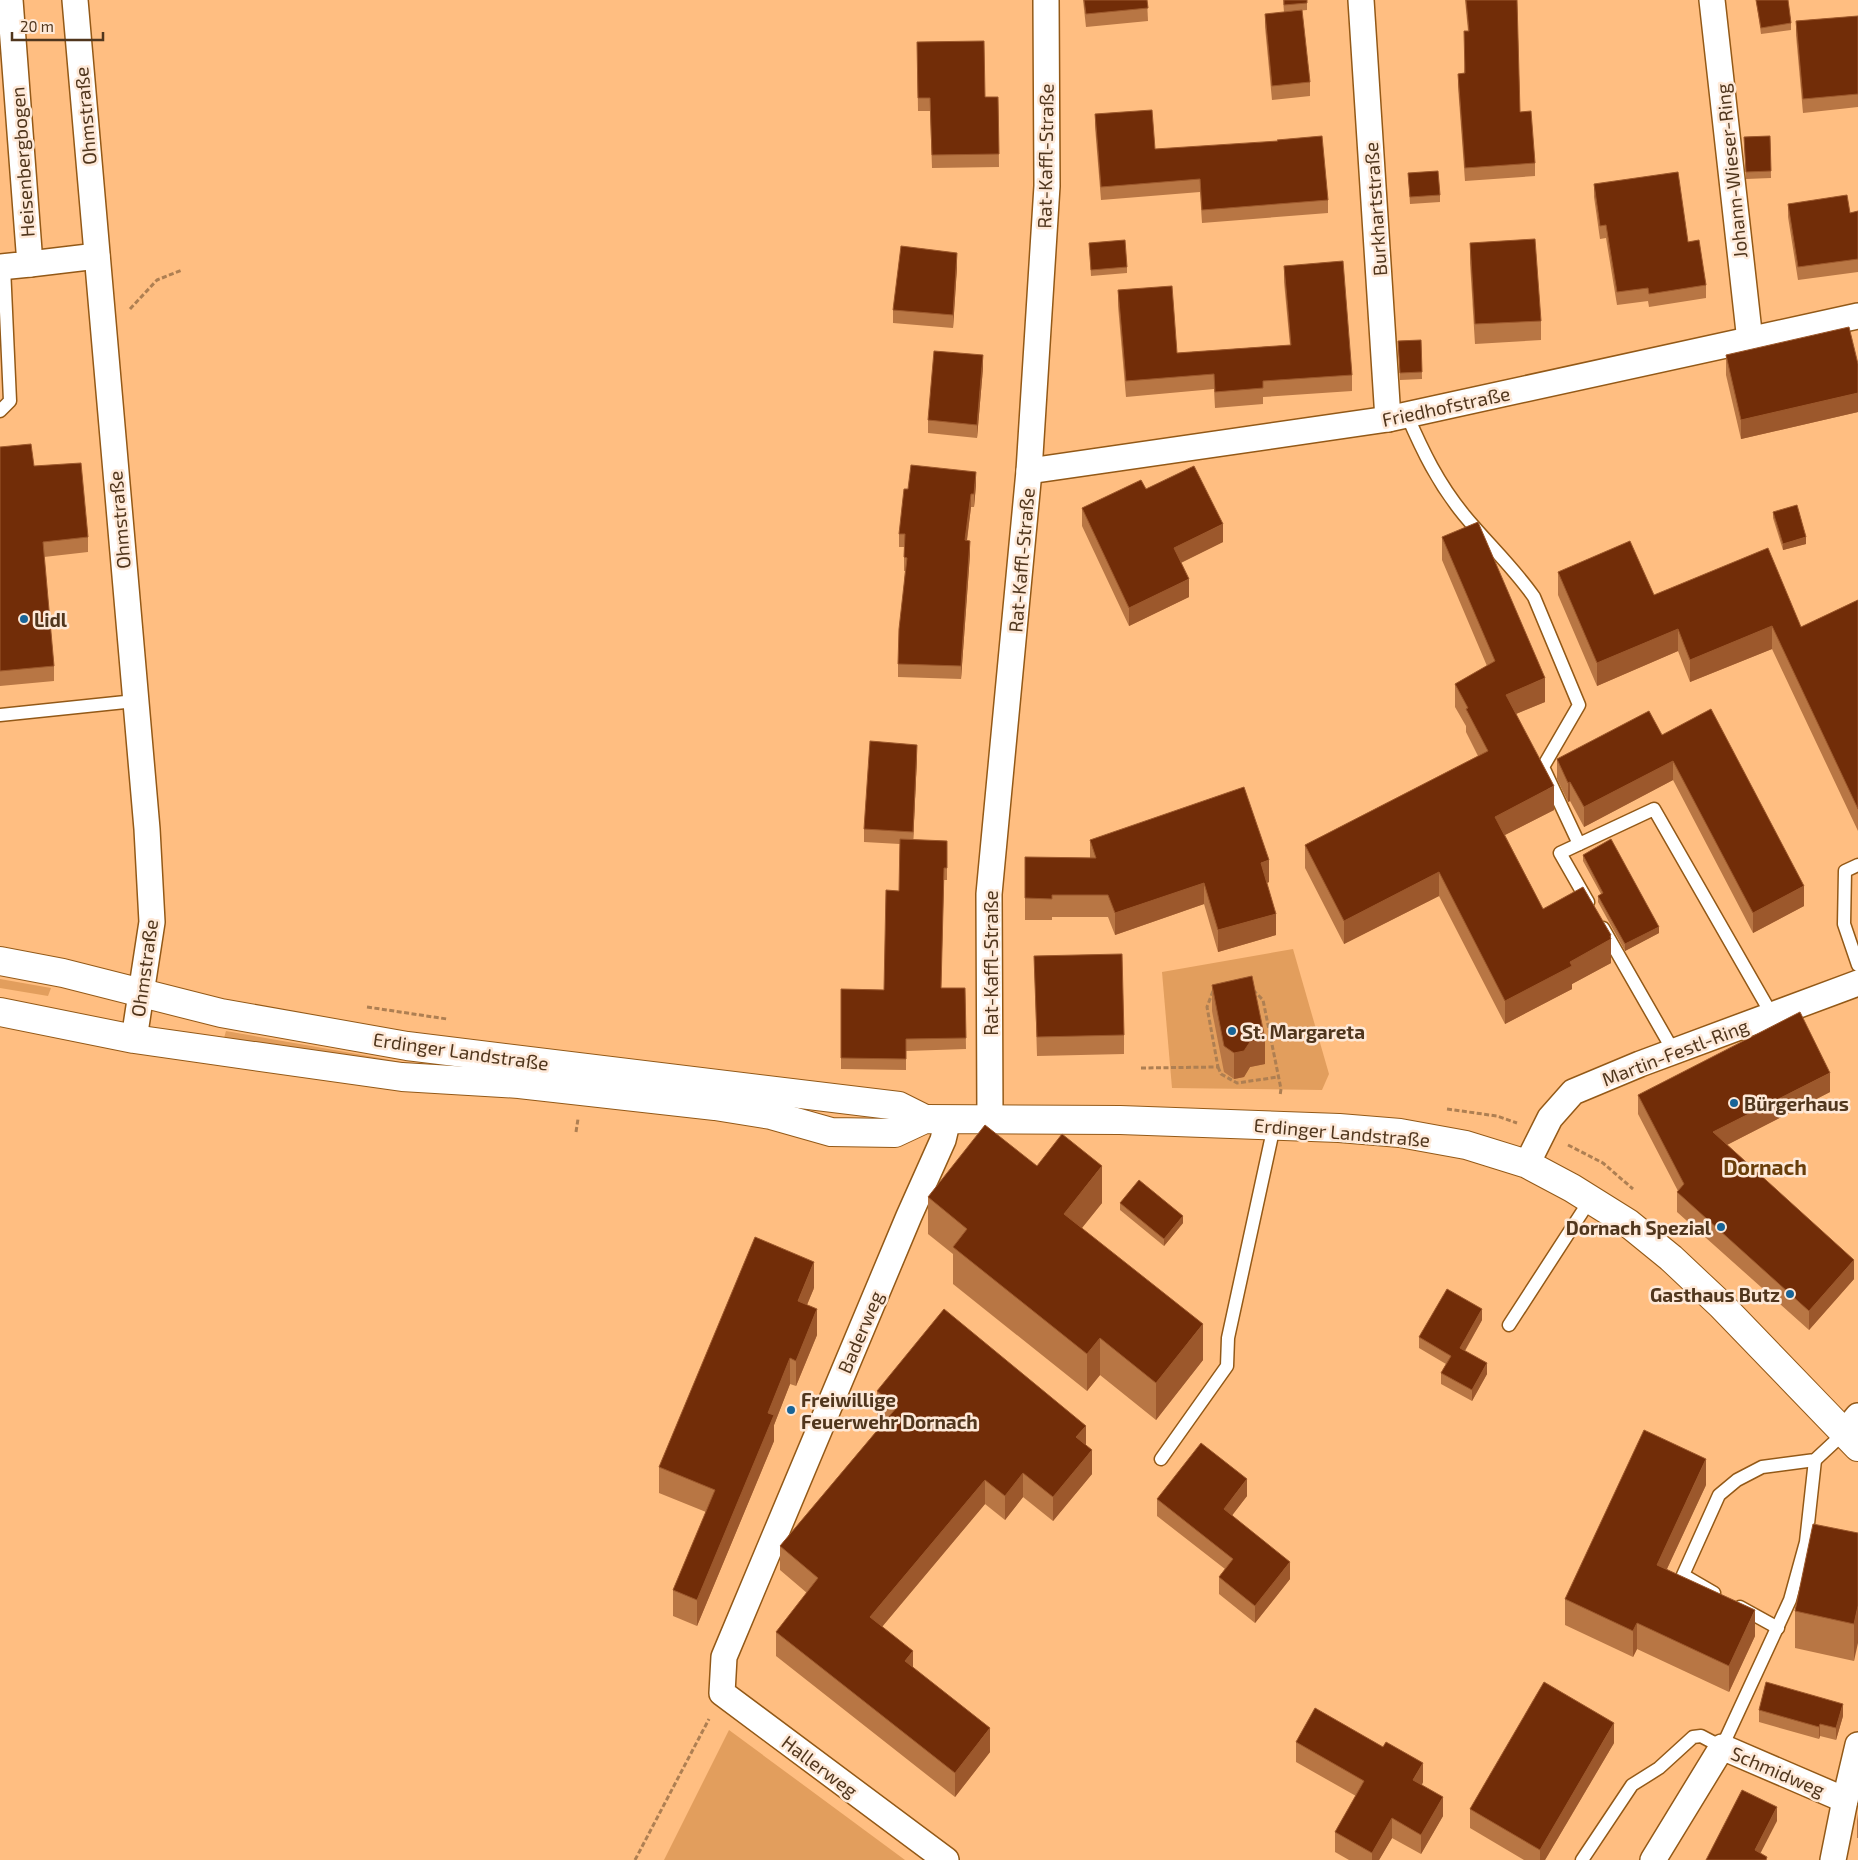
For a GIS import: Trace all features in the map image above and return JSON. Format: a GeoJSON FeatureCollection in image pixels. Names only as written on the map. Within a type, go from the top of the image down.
{"type":"FeatureCollection","features":[{"type":"Feature","properties":{"kind":"street","name":"Heisenbergbogen"},"geometry":{"type":"LineString","coordinates":[[10,0],[30,264]]}},
{"type":"Feature","properties":{"kind":"street","name":"Ohmstraße"},"geometry":{"type":"LineString","coordinates":[[75,0],[147,828],[152,922],[134,1039]]}},
{"type":"Feature","properties":{"kind":"street","name":"Rat-Kaffl-Straße"},"geometry":{"type":"LineString","coordinates":[[990,1119],[989,894],[1029,472],[1047,186],[1046,0]]}},
{"type":"Feature","properties":{"kind":"street","name":"Burkhartstraße"},"geometry":{"type":"LineString","coordinates":[[1361,0],[1398,417]]}},
{"type":"Feature","properties":{"kind":"street","name":"Johann-Wieser-Ring"},"geometry":{"type":"LineString","coordinates":[[1712,0],[1750,341]]}},
{"type":"Feature","properties":{"kind":"street","name":"Heisenbergbogen"},"geometry":{"type":"LineString","coordinates":[[2,267],[97,256]]}},
{"type":"Feature","properties":{"kind":"street","name":"Friedhofstraße"},"geometry":{"type":"LineString","coordinates":[[1029,472],[1398,417],[1858,316]]}},
{"type":"Feature","properties":{"kind":"street","name":"Erdinger Landstraße"},"geometry":{"type":"LineString","coordinates":[[0,961],[63,973],[220,1013],[407,1046],[899,1106],[937,1119]]}},
{"type":"Feature","properties":{"kind":"street","name":"Martin-Festl-Ring"},"geometry":{"type":"LineString","coordinates":[[1527,1164],[1550,1118],[1573,1092],[1858,983]]}},
{"type":"Feature","properties":{"kind":"street","name":"Erdinger Landstraße"},"geometry":{"type":"LineString","coordinates":[[0,1012],[134,1039],[402,1077],[519,1084],[715,1106],[771,1115],[831,1132],[895,1133],[937,1119],[1120,1120],[1339,1128],[1400,1133],[1466,1145],[1527,1164],[1628,1223],[1671,1258],[1853,1432]]}},
{"type":"Feature","properties":{"kind":"street","name":"Baderweg"},"geometry":{"type":"LineString","coordinates":[[722,1693],[724,1657],[909,1216],[943,1140],[937,1119]]}},
{"type":"Feature","properties":{"kind":"street","name":"Hallerweg"},"geometry":{"type":"LineString","coordinates":[[722,1693],[946,1860]]}},
{"type":"Feature","properties":{"kind":"street"},"geometry":{"type":"LineString","coordinates":[[1834,1859],[1858,1745]]}},
{"type":"Feature","properties":{"kind":"street","name":"Schmidweg"},"geometry":{"type":"LineString","coordinates":[[1653,1860],[1722,1747],[1845,1800]]}},
{"type":"Feature","properties":{"kind":"lane"},"geometry":{"type":"LineString","coordinates":[[0,411],[10,401],[2,267]]}},
{"type":"Feature","properties":{"kind":"lane"},"geometry":{"type":"LineString","coordinates":[[1398,417],[1445,490],[1470,522],[1524,582],[1534,597],[1579,705],[1543,766],[1580,844]]}},
{"type":"Feature","properties":{"kind":"lane"},"geometry":{"type":"LineString","coordinates":[[0,716],[135,701]]}},
{"type":"Feature","properties":{"kind":"lane"},"geometry":{"type":"LineString","coordinates":[[1674,1052],[1560,853],[1654,809],[1772,1015]]}},
{"type":"Feature","properties":{"kind":"lane"},"geometry":{"type":"LineString","coordinates":[[1858,865],[1845,871],[1844,924],[1858,965]]}},
{"type":"Feature","properties":{"kind":"lane"},"geometry":{"type":"LineString","coordinates":[[1161,1459],[1227,1366],[1228,1338],[1274,1126]]}},
{"type":"Feature","properties":{"kind":"lane"},"geometry":{"type":"LineString","coordinates":[[1508,1325],[1590,1200]]}},
{"type":"Feature","properties":{"kind":"lane"},"geometry":{"type":"LineString","coordinates":[[1778,1628],[1683,1575],[1719,1495],[1737,1480],[1762,1467],[1815,1460],[1853,1432]]}},
{"type":"Feature","properties":{"kind":"lane"},"geometry":{"type":"LineString","coordinates":[[1582,1860],[1632,1785],[1659,1768],[1693,1737],[1701,1736],[1722,1747],[1790,1600],[1806,1542],[1815,1460]]}},
{"type":"Feature","properties":{"kind":"path"},"geometry":{"type":"LineString","coordinates":[[104,338],[157,280],[182,270]]}},
{"type":"Feature","properties":{"kind":"path"},"geometry":{"type":"LineString","coordinates":[[1214,988],[1207,1007],[1218,1067],[1221,1074],[1237,1083],[1278,1077]]}},
{"type":"Feature","properties":{"kind":"path"},"geometry":{"type":"LineString","coordinates":[[1250,988],[1263,1000],[1281,1089],[1274,1126]]}},
{"type":"Feature","properties":{"kind":"path"},"geometry":{"type":"LineString","coordinates":[[360,1006],[456,1020]]}},
{"type":"Feature","properties":{"kind":"path"},"geometry":{"type":"LineString","coordinates":[[1259,1008],[1264,1008]]}},
{"type":"Feature","properties":{"kind":"path"},"geometry":{"type":"LineString","coordinates":[[1141,1068],[1218,1067]]}},
{"type":"Feature","properties":{"kind":"path"},"geometry":{"type":"LineString","coordinates":[[635,1860],[722,1693]]}},
{"type":"Feature","properties":{"kind":"shaded area"},"geometry":{"type":"Polygon","coordinates":[[[1293,949],[1329,1074],[1322,1090],[1172,1088],[1162,972],[1293,949]]]}},
{"type":"Feature","properties":{"kind":"shaded area"},"geometry":{"type":"Polygon","coordinates":[[[0,979],[51,988],[48,996],[0,988],[0,979]]]}},
{"type":"Feature","properties":{"kind":"shaded area"},"geometry":{"type":"Polygon","coordinates":[[[226,1031],[401,1062],[398,1068],[224,1038],[226,1031]]]}},
{"type":"Feature","properties":{"kind":"shaded area"},"geometry":{"type":"Polygon","coordinates":[[[729,1730],[905,1860],[664,1860],[729,1730]]]}},
{"type":"Feature","properties":{"kind":"building"},"geometry":{"type":"Polygon","coordinates":[[[1084,0],[1147,0],[1148,8],[1086,14],[1084,0]]]}},
{"type":"Feature","properties":{"kind":"building"},"geometry":{"type":"Polygon","coordinates":[[[1284,0],[1307,0],[1307,3],[1284,5],[1284,0]]]}},
{"type":"Feature","properties":{"kind":"building"},"geometry":{"type":"Polygon","coordinates":[[[1466,0],[1517,0],[1520,112],[1531,111],[1535,163],[1465,168],[1458,74],[1465,73],[1464,31],[1469,31],[1466,0]]]}},
{"type":"Feature","properties":{"kind":"building"},"geometry":{"type":"Polygon","coordinates":[[[1756,0],[1788,0],[1791,23],[1761,28],[1756,0]]]}},
{"type":"Feature","properties":{"kind":"building"},"geometry":{"type":"Polygon","coordinates":[[[1302,10],[1310,82],[1272,86],[1265,14],[1302,10]]]}},
{"type":"Feature","properties":{"kind":"building"},"geometry":{"type":"Polygon","coordinates":[[[1858,16],[1858,94],[1803,99],[1796,21],[1858,16]]]}},
{"type":"Feature","properties":{"kind":"building"},"geometry":{"type":"Polygon","coordinates":[[[984,41],[985,97],[998,97],[999,154],[932,155],[930,98],[918,98],[917,42],[984,41]]]}},
{"type":"Feature","properties":{"kind":"building"},"geometry":{"type":"Polygon","coordinates":[[[1152,110],[1155,149],[1278,141],[1322,136],[1328,200],[1202,210],[1200,179],[1101,187],[1095,114],[1152,110]]]}},
{"type":"Feature","properties":{"kind":"building"},"geometry":{"type":"Polygon","coordinates":[[[1770,136],[1771,171],[1746,172],[1744,137],[1770,136]]]}},
{"type":"Feature","properties":{"kind":"building"},"geometry":{"type":"Polygon","coordinates":[[[1438,171],[1440,195],[1410,197],[1408,173],[1438,171]]]}},
{"type":"Feature","properties":{"kind":"building"},"geometry":{"type":"Polygon","coordinates":[[[1678,172],[1688,242],[1699,240],[1706,285],[1649,294],[1648,288],[1617,292],[1606,225],[1600,226],[1594,184],[1678,172]]]}},
{"type":"Feature","properties":{"kind":"building"},"geometry":{"type":"Polygon","coordinates":[[[1847,195],[1850,213],[1858,211],[1858,259],[1798,267],[1788,204],[1847,195]]]}},
{"type":"Feature","properties":{"kind":"building"},"geometry":{"type":"Polygon","coordinates":[[[1535,239],[1541,321],[1475,324],[1470,243],[1535,239]]]}},
{"type":"Feature","properties":{"kind":"building"},"geometry":{"type":"Polygon","coordinates":[[[1125,240],[1127,267],[1091,270],[1089,243],[1125,240]]]}},
{"type":"Feature","properties":{"kind":"building"},"geometry":{"type":"Polygon","coordinates":[[[901,246],[957,253],[953,315],[893,310],[901,246]]]}},
{"type":"Feature","properties":{"kind":"building"},"geometry":{"type":"Polygon","coordinates":[[[1343,261],[1352,375],[1263,381],[1263,388],[1215,392],[1214,374],[1126,381],[1118,290],[1172,286],[1177,353],[1291,345],[1284,266],[1343,261]]]}},
{"type":"Feature","properties":{"kind":"building"},"geometry":{"type":"Polygon","coordinates":[[[1849,327],[1858,364],[1858,393],[1741,420],[1726,355],[1849,327]]]}},
{"type":"Feature","properties":{"kind":"building"},"geometry":{"type":"Polygon","coordinates":[[[1421,340],[1422,372],[1400,373],[1398,341],[1421,340]]]}},
{"type":"Feature","properties":{"kind":"building"},"geometry":{"type":"Polygon","coordinates":[[[934,351],[983,355],[977,425],[928,420],[934,351]]]}},
{"type":"Feature","properties":{"kind":"building","name":"Lidl"},"geometry":{"type":"Polygon","coordinates":[[[31,444],[34,466],[81,463],[88,537],[43,542],[54,666],[0,671],[0,447],[31,444]]]}},
{"type":"Feature","properties":{"kind":"building"},"geometry":{"type":"Polygon","coordinates":[[[911,465],[976,472],[974,494],[971,494],[965,540],[970,541],[961,666],[898,664],[899,629],[907,558],[904,557],[905,534],[899,534],[904,489],[908,489],[911,465]]]}},
{"type":"Feature","properties":{"kind":"building"},"geometry":{"type":"Polygon","coordinates":[[[1194,466],[1223,524],[1174,548],[1189,579],[1129,608],[1082,508],[1141,480],[1146,489],[1194,466]]]}},
{"type":"Feature","properties":{"kind":"building"},"geometry":{"type":"Polygon","coordinates":[[[1797,505],[1806,537],[1783,544],[1773,512],[1797,505]]]}},
{"type":"Feature","properties":{"kind":"building"},"geometry":{"type":"Polygon","coordinates":[[[1478,522],[1545,678],[1506,695],[1554,786],[1495,817],[1543,909],[1583,887],[1611,935],[1611,939],[1570,962],[1572,966],[1505,1001],[1439,872],[1344,921],[1305,845],[1488,751],[1455,684],[1495,661],[1442,537],[1478,522]]]}},
{"type":"Feature","properties":{"kind":"building"},"geometry":{"type":"Polygon","coordinates":[[[1630,541],[1654,595],[1768,548],[1801,627],[1858,600],[1858,809],[1772,626],[1690,660],[1678,629],[1597,663],[1558,572],[1630,541]]]}},
{"type":"Feature","properties":{"kind":"building"},"geometry":{"type":"Polygon","coordinates":[[[1711,709],[1804,886],[1753,913],[1673,761],[1584,807],[1570,782],[1568,783],[1557,759],[1649,711],[1662,735],[1711,709]]]}},
{"type":"Feature","properties":{"kind":"building"},"geometry":{"type":"Polygon","coordinates":[[[870,741],[917,745],[913,832],[864,829],[870,741]]]}},
{"type":"Feature","properties":{"kind":"building"},"geometry":{"type":"Polygon","coordinates":[[[1244,787],[1269,860],[1261,863],[1276,914],[1218,930],[1204,883],[1115,913],[1108,895],[1052,895],[1052,899],[1025,898],[1025,857],[1096,858],[1090,840],[1244,787]]]}},
{"type":"Feature","properties":{"kind":"building"},"geometry":{"type":"Polygon","coordinates":[[[900,839],[947,841],[947,868],[944,868],[941,988],[965,988],[966,1038],[906,1039],[906,1059],[841,1058],[841,989],[884,990],[886,890],[899,891],[900,839]]]}},
{"type":"Feature","properties":{"kind":"building"},"geometry":{"type":"Polygon","coordinates":[[[1611,839],[1659,927],[1625,944],[1598,896],[1603,893],[1583,855],[1611,839]]]}},
{"type":"Feature","properties":{"kind":"building"},"geometry":{"type":"Polygon","coordinates":[[[1122,954],[1124,1035],[1037,1037],[1034,956],[1122,954]]]}},
{"type":"Feature","properties":{"kind":"building"},"geometry":{"type":"Polygon","coordinates":[[[1252,976],[1265,1039],[1250,1042],[1244,1051],[1234,1053],[1224,1046],[1212,985],[1252,976]]]}},
{"type":"Feature","properties":{"kind":"building"},"geometry":{"type":"Polygon","coordinates":[[[1800,1012],[1830,1073],[1713,1132],[1854,1260],[1809,1311],[1677,1192],[1684,1184],[1638,1095],[1800,1012]]]}},
{"type":"Feature","properties":{"kind":"building"},"geometry":{"type":"Polygon","coordinates":[[[985,1125],[1037,1166],[1062,1134],[1102,1166],[1064,1214],[1203,1324],[1156,1383],[1100,1338],[1087,1354],[953,1247],[967,1229],[928,1197],[985,1125]]]}},
{"type":"Feature","properties":{"kind":"building"},"geometry":{"type":"Polygon","coordinates":[[[1139,1180],[1183,1216],[1164,1239],[1120,1203],[1139,1180]]]}},
{"type":"Feature","properties":{"kind":"building"},"geometry":{"type":"Polygon","coordinates":[[[755,1237],[814,1262],[798,1301],[817,1309],[796,1361],[790,1358],[768,1413],[774,1415],[697,1600],[673,1590],[715,1490],[659,1467],[755,1237]]]}},
{"type":"Feature","properties":{"kind":"building"},"geometry":{"type":"Polygon","coordinates":[[[1447,1289],[1482,1309],[1460,1348],[1487,1363],[1472,1390],[1441,1373],[1451,1356],[1419,1337],[1447,1289]]]}},
{"type":"Feature","properties":{"kind":"building"},"geometry":{"type":"Polygon","coordinates":[[[944,1309],[1086,1426],[1076,1437],[1092,1450],[1053,1497],[1023,1473],[1005,1496],[985,1480],[870,1617],[913,1651],[905,1661],[990,1728],[955,1773],[776,1632],[818,1578],[780,1546],[897,1407],[877,1391],[944,1309]]]}},
{"type":"Feature","properties":{"kind":"building"},"geometry":{"type":"Polygon","coordinates":[[[1644,1430],[1706,1459],[1657,1565],[1755,1610],[1729,1666],[1637,1623],[1633,1631],[1565,1599],[1644,1430]]]}},
{"type":"Feature","properties":{"kind":"building"},"geometry":{"type":"Polygon","coordinates":[[[1201,1443],[1247,1479],[1224,1509],[1290,1562],[1255,1606],[1219,1577],[1233,1559],[1157,1499],[1201,1443]]]}},
{"type":"Feature","properties":{"kind":"building"},"geometry":{"type":"Polygon","coordinates":[[[1813,1524],[1858,1533],[1858,1606],[1854,1624],[1795,1611],[1813,1524]]]}},
{"type":"Feature","properties":{"kind":"building"},"geometry":{"type":"Polygon","coordinates":[[[1544,1682],[1614,1723],[1540,1850],[1470,1809],[1544,1682]]]}},
{"type":"Feature","properties":{"kind":"building"},"geometry":{"type":"Polygon","coordinates":[[[1766,1682],[1843,1704],[1836,1728],[1820,1724],[1819,1727],[1759,1710],[1766,1682]]]}},
{"type":"Feature","properties":{"kind":"building"},"geometry":{"type":"Polygon","coordinates":[[[1315,1708],[1383,1747],[1386,1742],[1423,1763],[1413,1780],[1443,1797],[1421,1835],[1392,1818],[1372,1853],[1335,1832],[1364,1781],[1296,1742],[1315,1708]]]}},
{"type":"Feature","properties":{"kind":"building"},"geometry":{"type":"Polygon","coordinates":[[[1742,1790],[1777,1807],[1755,1850],[1767,1857],[1766,1860],[1706,1860],[1742,1790]]]}},
{"type":"Feature","properties":{"kind":"place","name":"Lidl"},"geometry":{"type":"Point","coordinates":[24,619]}},
{"type":"Feature","properties":{"kind":"place","name":"St. Margareta"},"geometry":{"type":"Point","coordinates":[1232,1031]}},
{"type":"Feature","properties":{"kind":"place","name":"Bürgerhaus"},"geometry":{"type":"Point","coordinates":[1734,1103]}},
{"type":"Feature","properties":{"kind":"place","name":"Dornach Spezial"},"geometry":{"type":"Point","coordinates":[1721,1227]}},
{"type":"Feature","properties":{"kind":"place","name":"Gasthaus Butz"},"geometry":{"type":"Point","coordinates":[1790,1294]}},
{"type":"Feature","properties":{"kind":"place","name":"Freiwillige Feuerwehr Dornach"},"geometry":{"type":"Point","coordinates":[791,1410]}},
{"type":"Feature","properties":{"kind":"district","name":"Dornach"},"geometry":{"type":"Point","coordinates":[1765,1166]}}]}
